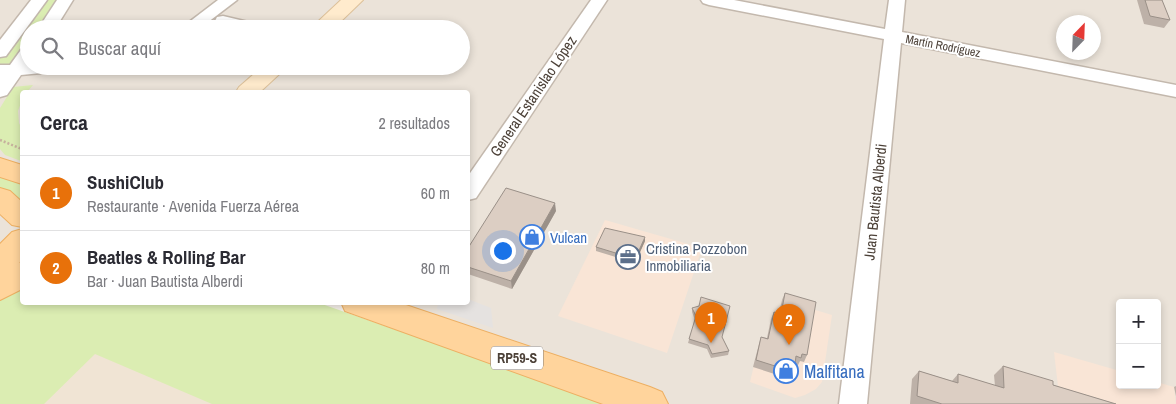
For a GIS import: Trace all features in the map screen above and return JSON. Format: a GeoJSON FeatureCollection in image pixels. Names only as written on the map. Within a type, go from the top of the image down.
{"type":"FeatureCollection","features":[{"type":"Feature","properties":{"kind":"main road"},"geometry":{"type":"LineString","coordinates":[[330,20],[353,0]]}},
{"type":"Feature","properties":{"kind":"main road"},"geometry":{"type":"LineString","coordinates":[[249,90],[267,75]]}},
{"type":"Feature","properties":{"kind":"main road"},"geometry":{"type":"LineString","coordinates":[[0,167],[20,174]]}},
{"type":"Feature","properties":{"kind":"main road"},"geometry":{"type":"LineString","coordinates":[[0,198],[20,215]]}},
{"type":"Feature","properties":{"kind":"main road"},"geometry":{"type":"LineString","coordinates":[[0,263],[20,242]]}},
{"type":"Feature","properties":{"kind":"main road"},"geometry":{"type":"LineString","coordinates":[[0,287],[20,275]]}},
{"type":"Feature","properties":{"kind":"main road","name":"RP59-S"},"geometry":{"type":"LineString","coordinates":[[378,306],[650,404]]}},
{"type":"Feature","properties":{"kind":"street"},"geometry":{"type":"LineString","coordinates":[[24,20],[39,0]]}},
{"type":"Feature","properties":{"kind":"street"},"geometry":{"type":"LineString","coordinates":[[52,20],[65,0]]}},
{"type":"Feature","properties":{"kind":"street"},"geometry":{"type":"LineString","coordinates":[[201,20],[229,0]]}},
{"type":"Feature","properties":{"kind":"street","name":"General Estanislao López"},"geometry":{"type":"LineString","coordinates":[[470,189],[599,0]]}},
{"type":"Feature","properties":{"kind":"street","name":"Martín Rodríguez"},"geometry":{"type":"LineString","coordinates":[[709,0],[1176,92]]}},
{"type":"Feature","properties":{"kind":"street","name":"Juan Bautista Alberdi"},"geometry":{"type":"LineString","coordinates":[[853,404],[897,0]]}},
{"type":"Feature","properties":{"kind":"street"},"geometry":{"type":"LineString","coordinates":[[0,52],[20,25]]}},
{"type":"Feature","properties":{"kind":"street"},"geometry":{"type":"LineString","coordinates":[[4,83],[20,63]]}},
{"type":"Feature","properties":{"kind":"street"},"geometry":{"type":"LineString","coordinates":[[4,83],[31,75]]}},
{"type":"Feature","properties":{"kind":"path"},"geometry":{"type":"LineString","coordinates":[[0,140],[20,149]]}},
{"type":"Feature","properties":{"kind":"shaded area"},"geometry":{"type":"Polygon","coordinates":[[[0,0],[1176,0],[1176,404],[650,404],[362,305],[470,305],[470,90],[20,90],[20,275],[0,287],[0,0]]]}},
{"type":"Feature","properties":{"kind":"shaded area"},"geometry":{"type":"Polygon","coordinates":[[[605,220],[702,248],[667,353],[558,316],[605,220]]]}},
{"type":"Feature","properties":{"kind":"shaded area"},"geometry":{"type":"Polygon","coordinates":[[[470,300],[491,308],[493,328],[437,309],[438,305],[470,305],[470,300]]]}},
{"type":"Feature","properties":{"kind":"shaded area"},"geometry":{"type":"Polygon","coordinates":[[[782,300],[832,315],[822,382],[816,389],[795,398],[750,382],[759,344],[766,346],[771,319],[777,321],[782,300]]]}},
{"type":"Feature","properties":{"kind":"shaded area"},"geometry":{"type":"Polygon","coordinates":[[[81,327],[264,404],[0,404],[81,327]]]}},
{"type":"Feature","properties":{"kind":"shaded area"},"geometry":{"type":"Polygon","coordinates":[[[1054,352],[1116,370],[1116,389],[1161,389],[1161,383],[1174,387],[1176,404],[1060,404],[1054,352]]]}},
{"type":"Feature","properties":{"kind":"green space"},"geometry":{"type":"Polygon","coordinates":[[[39,0],[65,0],[52,20],[24,20],[39,0]]]}},
{"type":"Feature","properties":{"kind":"green space"},"geometry":{"type":"Polygon","coordinates":[[[20,25],[20,63],[15,70],[0,71],[0,52],[20,25]]]}},
{"type":"Feature","properties":{"kind":"green space"},"geometry":{"type":"Polygon","coordinates":[[[33,85],[29,90],[20,90],[18,111],[20,161],[5,155],[0,149],[0,108],[13,87],[33,85]]]}},
{"type":"Feature","properties":{"kind":"green space"},"geometry":{"type":"Polygon","coordinates":[[[0,167],[20,174],[20,215],[0,198],[0,167]]]}},
{"type":"Feature","properties":{"kind":"green space"},"geometry":{"type":"Polygon","coordinates":[[[20,279],[20,305],[325,305],[608,404],[212,404],[95,354],[44,404],[0,404],[0,292],[20,279]]]}},
{"type":"Feature","properties":{"kind":"building"},"geometry":{"type":"Polygon","coordinates":[[[1145,0],[1162,0],[1170,20],[1150,16],[1145,0]]]}},
{"type":"Feature","properties":{"kind":"building"},"geometry":{"type":"Polygon","coordinates":[[[506,188],[555,203],[511,281],[470,268],[470,245],[506,188]]]}},
{"type":"Feature","properties":{"kind":"building","name":"Cristina Pozzobon Inmobiliaria"},"geometry":{"type":"Polygon","coordinates":[[[605,228],[645,237],[636,257],[633,256],[632,258],[596,247],[605,228]]]}},
{"type":"Feature","properties":{"kind":"building"},"geometry":{"type":"Polygon","coordinates":[[[785,293],[816,302],[807,355],[802,354],[801,358],[796,356],[794,372],[756,360],[761,337],[768,339],[774,312],[781,314],[785,293]]]}},
{"type":"Feature","properties":{"kind":"building"},"geometry":{"type":"Polygon","coordinates":[[[701,297],[730,306],[722,337],[729,351],[712,354],[708,345],[689,339],[696,316],[692,308],[699,306],[701,297]]]}},
{"type":"Feature","properties":{"kind":"building"},"geometry":{"type":"Polygon","coordinates":[[[1003,366],[1053,381],[1053,385],[1116,404],[942,404],[917,396],[919,371],[958,383],[958,374],[1004,388],[1003,366]]]}},
{"type":"Feature","properties":{"kind":"place","name":"Vulcan"},"geometry":{"type":"Point","coordinates":[532,237]}},
{"type":"Feature","properties":{"kind":"place","name":"Cristina Pozzobon Inmobiliaria"},"geometry":{"type":"Point","coordinates":[628,257]}},
{"type":"Feature","properties":{"kind":"place","name":"SushiClub"},"geometry":{"type":"Point","coordinates":[711,343]}},
{"type":"Feature","properties":{"kind":"place","name":"Beatles & Rolling Bar"},"geometry":{"type":"Point","coordinates":[789,345]}},
{"type":"Feature","properties":{"kind":"place","name":"Malfitana"},"geometry":{"type":"Point","coordinates":[786,371]}}]}
